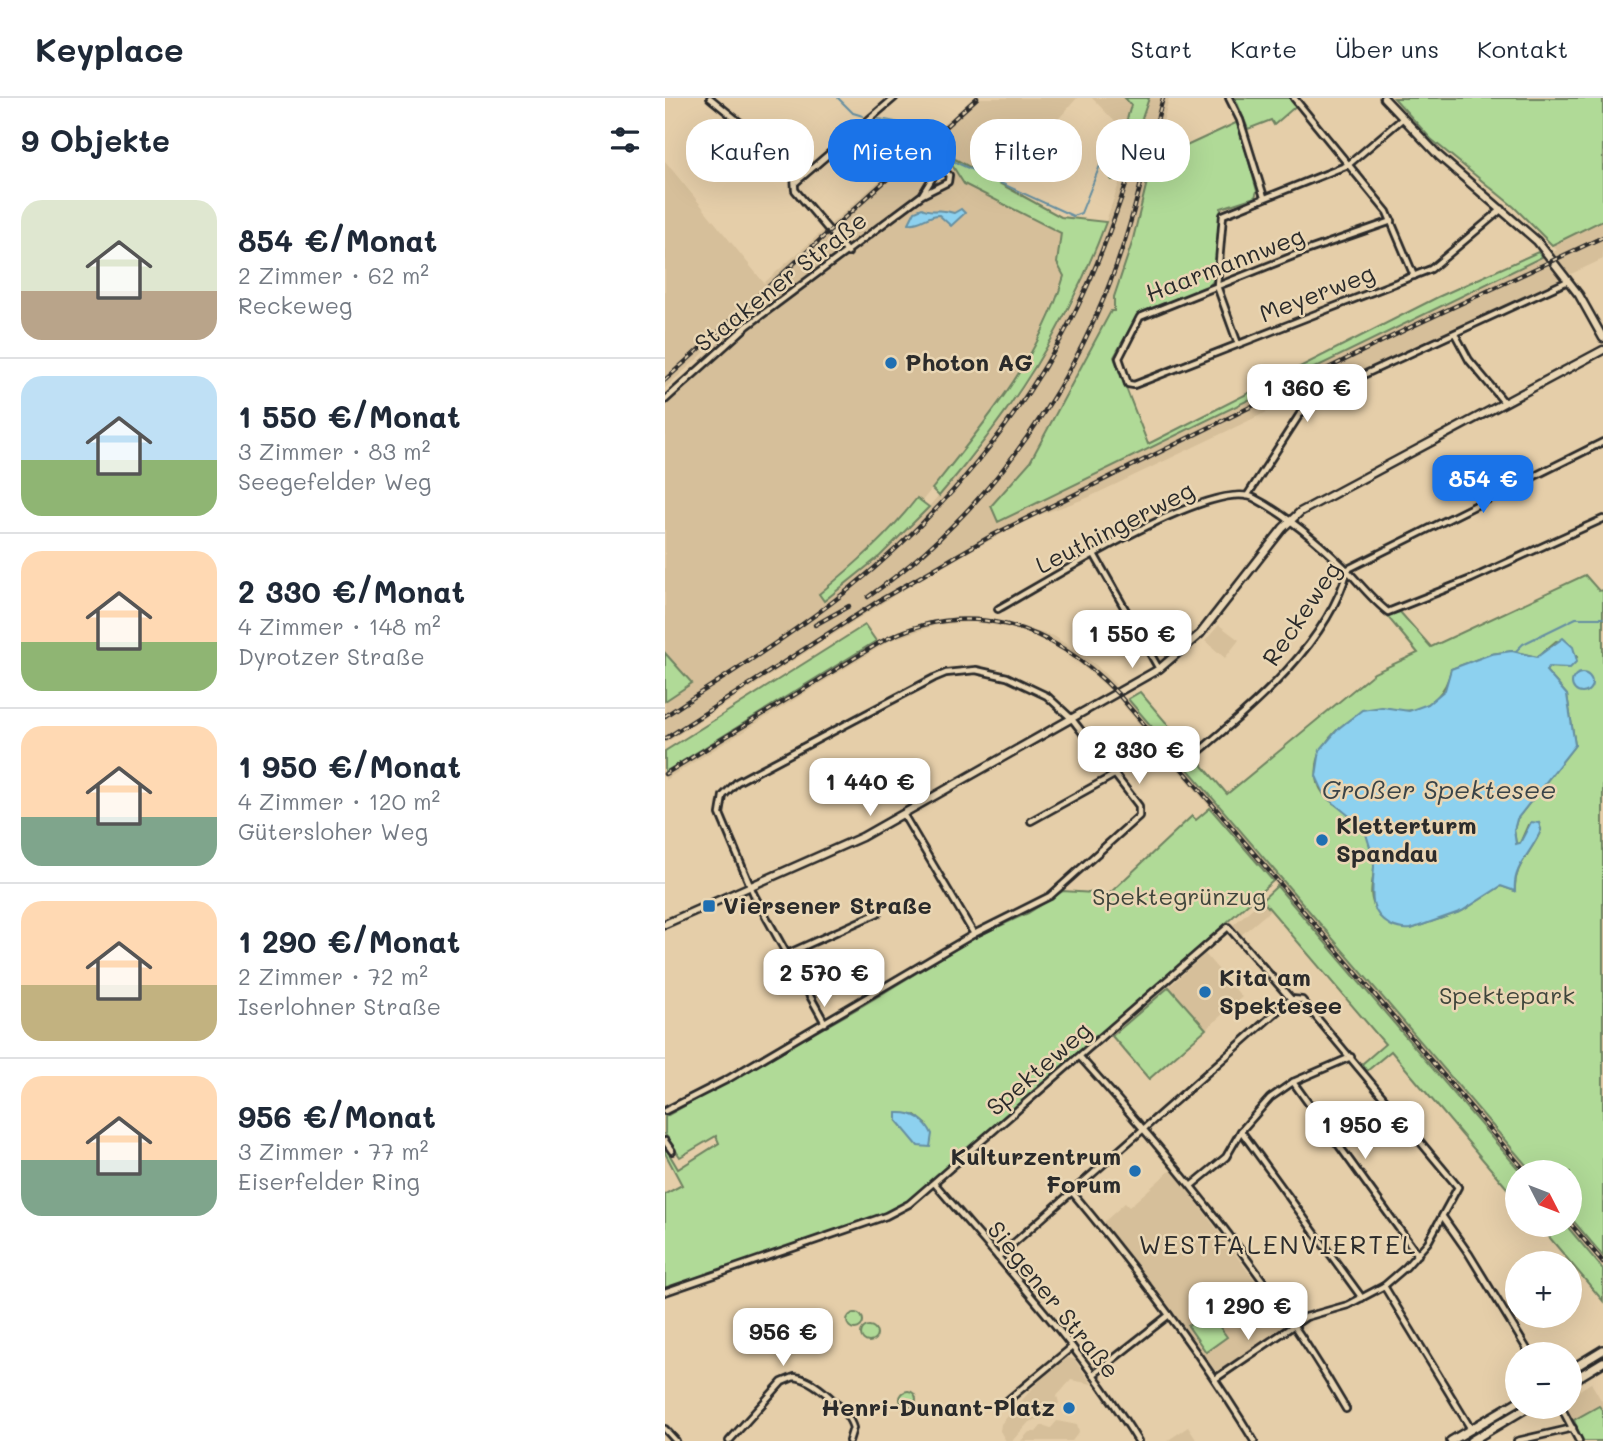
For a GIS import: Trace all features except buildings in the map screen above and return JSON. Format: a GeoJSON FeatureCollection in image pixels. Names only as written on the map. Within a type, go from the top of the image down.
{"type":"FeatureCollection","features":[{"type":"Feature","properties":{"kind":"main road"},"geometry":{"type":"LineString","coordinates":[[1582,1363],[1603,1350]]}},
{"type":"Feature","properties":{"kind":"main road"},"geometry":{"type":"LineString","coordinates":[[1582,1375],[1603,1362]]}},
{"type":"Feature","properties":{"kind":"main road"},"geometry":{"type":"LineString","coordinates":[[1451,1441],[1505,1409]]}},
{"type":"Feature","properties":{"kind":"main road"},"geometry":{"type":"LineString","coordinates":[[1471,1441],[1508,1419]]}},
{"type":"Feature","properties":{"kind":"street"},"geometry":{"type":"LineString","coordinates":[[710,98],[786,160],[794,172],[800,196],[848,253]]}},
{"type":"Feature","properties":{"kind":"street"},"geometry":{"type":"LineString","coordinates":[[795,183],[894,98]]}},
{"type":"Feature","properties":{"kind":"street"},"geometry":{"type":"LineString","coordinates":[[1229,98],[1240,120],[1264,197]]}},
{"type":"Feature","properties":{"kind":"street"},"geometry":{"type":"LineString","coordinates":[[1294,98],[1392,221],[1413,276]]}},
{"type":"Feature","properties":{"kind":"street"},"geometry":{"type":"LineString","coordinates":[[1384,98],[1439,156],[1503,208],[1537,241],[1569,281],[1603,338]]}},
{"type":"Feature","properties":{"kind":"street"},"geometry":{"type":"LineString","coordinates":[[1238,344],[1217,286],[1223,215],[1348,165],[1402,118]]}},
{"type":"Feature","properties":{"kind":"street","name":"Staakener Straße"},"geometry":{"type":"LineString","coordinates":[[665,400],[747,326],[922,195],[948,182],[949,175],[943,170],[936,172],[922,195]]}},
{"type":"Feature","properties":{"kind":"street","name":"Meyerweg"},"geometry":{"type":"LineString","coordinates":[[1128,384],[1134,385],[1441,263],[1503,208]]}},
{"type":"Feature","properties":{"kind":"street","name":"Haarmannweg"},"geometry":{"type":"LineString","coordinates":[[1128,384],[1119,358],[1140,317],[1392,221]]}},
{"type":"Feature","properties":{"kind":"street"},"geometry":{"type":"LineString","coordinates":[[1569,281],[1309,400],[1247,496],[1288,521],[1347,571],[1388,612],[1471,579],[1603,519]]}},
{"type":"Feature","properties":{"kind":"street"},"geometry":{"type":"LineString","coordinates":[[1455,334],[1469,360],[1504,402]]}},
{"type":"Feature","properties":{"kind":"street"},"geometry":{"type":"LineString","coordinates":[[665,924],[753,888],[862,837],[1159,669],[1200,634],[1288,521],[1306,508],[1603,350]]}},
{"type":"Feature","properties":{"kind":"street","name":"Reckeweg"},"geometry":{"type":"LineString","coordinates":[[1196,754],[1263,697],[1292,665],[1332,606],[1347,571],[1603,442]]}},
{"type":"Feature","properties":{"kind":"street","name":"Leuthingerweg"},"geometry":{"type":"LineString","coordinates":[[997,610],[1094,554],[1208,500],[1230,494],[1247,496]]}},
{"type":"Feature","properties":{"kind":"street"},"geometry":{"type":"LineString","coordinates":[[1094,554],[1159,669]]}},
{"type":"Feature","properties":{"kind":"street"},"geometry":{"type":"LineString","coordinates":[[665,1111],[825,1023],[974,934],[1059,890],[1141,812],[1072,719],[1047,696],[991,672],[946,673],[737,782],[723,796],[720,814],[753,888],[825,1023]]}},
{"type":"Feature","properties":{"kind":"street"},"geometry":{"type":"LineString","coordinates":[[1031,821],[1114,775]]}},
{"type":"Feature","properties":{"kind":"street"},"geometry":{"type":"LineString","coordinates":[[903,814],[974,934]]}},
{"type":"Feature","properties":{"kind":"street"},"geometry":{"type":"LineString","coordinates":[[787,954],[878,913]]}},
{"type":"Feature","properties":{"kind":"street","name":"Spekteweg"},"geometry":{"type":"LineString","coordinates":[[665,1293],[885,1216],[909,1204],[1229,927],[1291,999]]}},
{"type":"Feature","properties":{"kind":"street"},"geometry":{"type":"LineString","coordinates":[[998,1257],[1291,999],[1303,1000],[1458,1187],[1443,1217],[1418,1255],[1384,1286],[1362,1298],[1313,1315],[1294,1325],[1215,1379]]}},
{"type":"Feature","properties":{"kind":"street"},"geometry":{"type":"LineString","coordinates":[[1080,1057],[1192,1185],[1294,1325],[1346,1409]]}},
{"type":"Feature","properties":{"kind":"street"},"geometry":{"type":"LineString","coordinates":[[1192,1185],[1226,1157],[1241,1130],[1269,1098],[1293,1082],[1351,1057]]}},
{"type":"Feature","properties":{"kind":"street"},"geometry":{"type":"LineString","coordinates":[[1293,1082],[1418,1255]]}},
{"type":"Feature","properties":{"kind":"street"},"geometry":{"type":"LineString","coordinates":[[1241,1130],[1362,1298]]}},
{"type":"Feature","properties":{"kind":"street"},"geometry":{"type":"LineString","coordinates":[[665,1141],[672,1151]]}},
{"type":"Feature","properties":{"kind":"street","name":"Siegener Straße"},"geometry":{"type":"LineString","coordinates":[[935,1184],[1072,1347],[1135,1440]]}},
{"type":"Feature","properties":{"kind":"street"},"geometry":{"type":"LineString","coordinates":[[1072,1192],[1129,1259],[1215,1379],[1254,1441]]}},
{"type":"Feature","properties":{"kind":"street"},"geometry":{"type":"LineString","coordinates":[[1443,1217],[1523,1342]]}},
{"type":"Feature","properties":{"kind":"street"},"geometry":{"type":"LineString","coordinates":[[1384,1286],[1471,1429]]}},
{"type":"Feature","properties":{"kind":"street"},"geometry":{"type":"LineString","coordinates":[[1093,1375],[1169,1315]]}},
{"type":"Feature","properties":{"kind":"street"},"geometry":{"type":"LineString","coordinates":[[1002,1405],[1014,1398],[1031,1380],[1072,1347]]}},
{"type":"Feature","properties":{"kind":"street"},"geometry":{"type":"LineString","coordinates":[[729,1441],[782,1382],[794,1377],[807,1380],[847,1415],[853,1428],[849,1441]]}},
{"type":"Feature","properties":{"kind":"street"},"geometry":{"type":"LineString","coordinates":[[1568,1419],[1579,1441]]}},
{"type":"Feature","properties":{"kind":"street"},"geometry":{"type":"LineString","coordinates":[[1517,1441],[1573,1428]]}},
{"type":"Feature","properties":{"kind":"street"},"geometry":{"type":"LineString","coordinates":[[665,1429],[676,1441]]}},
{"type":"Feature","properties":{"kind":"shaded area"},"geometry":{"type":"Polygon","coordinates":[[[973,98],[1077,98],[1058,119],[970,119],[970,167],[956,159],[956,119],[949,119],[973,98]]]}},
{"type":"Feature","properties":{"kind":"shaded area"},"geometry":{"type":"Polygon","coordinates":[[[1092,98],[1125,98],[1131,105],[1127,119],[1112,119],[1092,98]]]}},
{"type":"Feature","properties":{"kind":"shaded area"},"geometry":{"type":"Polygon","coordinates":[[[1149,98],[1169,98],[1164,119],[1142,119],[1149,98]]]}},
{"type":"Feature","properties":{"kind":"shaded area"},"geometry":{"type":"Polygon","coordinates":[[[956,159],[964,184],[1061,233],[1057,263],[1064,276],[1038,340],[996,409],[922,501],[917,498],[894,528],[866,556],[820,594],[824,601],[880,556],[913,524],[977,453],[1027,383],[1071,307],[1092,261],[1120,182],[1148,182],[1132,243],[1114,297],[1114,311],[1110,311],[1030,462],[991,506],[998,521],[1557,250],[1552,245],[1603,220],[1603,259],[1312,395],[1296,398],[1087,498],[1031,518],[926,575],[665,743],[665,701],[692,683],[665,653],[665,395],[758,304],[665,388],[665,161],[764,283],[878,182],[956,182],[956,159]]]}},
{"type":"Feature","properties":{"kind":"shaded area"},"geometry":{"type":"Polygon","coordinates":[[[968,618],[994,621],[1054,636],[1096,665],[1116,685],[1109,689],[1071,656],[1038,636],[1016,629],[974,622],[936,625],[891,640],[665,780],[665,772],[876,641],[914,626],[968,618]]]}},
{"type":"Feature","properties":{"kind":"shaded area"},"geometry":{"type":"Polygon","coordinates":[[[1219,625],[1239,640],[1225,658],[1205,641],[1219,625]]]}},
{"type":"Feature","properties":{"kind":"shaded area"},"geometry":{"type":"Polygon","coordinates":[[[1128,699],[1522,1160],[1511,1160],[1121,703],[1128,699]]]}},
{"type":"Feature","properties":{"kind":"shaded area"},"geometry":{"type":"Polygon","coordinates":[[[1262,900],[1271,910],[1241,935],[1233,925],[1262,900]]]}},
{"type":"Feature","properties":{"kind":"shaded area","name":"Kita am Spektesee"},"geometry":{"type":"Polygon","coordinates":[[[1205,954],[1242,997],[1206,1029],[1169,987],[1205,954]]]}},
{"type":"Feature","properties":{"kind":"shaded area"},"geometry":{"type":"Polygon","coordinates":[[[1172,1169],[1284,1320],[1283,1326],[1220,1371],[1215,1370],[1104,1222],[1125,1203],[1129,1207],[1172,1169]]]}},
{"type":"Feature","properties":{"kind":"shaded area"},"geometry":{"type":"Polygon","coordinates":[[[1582,1231],[1603,1256],[1603,1269],[1576,1237],[1582,1237],[1582,1231]]]}},
{"type":"Feature","properties":{"kind":"shaded area"},"geometry":{"type":"Polygon","coordinates":[[[1067,1358],[1074,1359],[1092,1384],[1071,1380],[1057,1396],[1059,1403],[1046,1417],[1029,1422],[1013,1440],[1006,1441],[1000,1431],[1001,1424],[1039,1381],[1067,1358]]]}},
{"type":"Feature","properties":{"kind":"shaded area"},"geometry":{"type":"Polygon","coordinates":[[[1591,1383],[1603,1403],[1603,1411],[1598,1406],[1582,1415],[1582,1389],[1591,1383]]]}},
{"type":"Feature","properties":{"kind":"shaded area"},"geometry":{"type":"Polygon","coordinates":[[[1057,1421],[1077,1425],[1079,1432],[1072,1441],[1021,1441],[1029,1432],[1036,1432],[1042,1425],[1051,1428],[1057,1421]]]}},
{"type":"Feature","properties":{"kind":"shaded area"},"geometry":{"type":"Polygon","coordinates":[[[1188,1427],[1197,1441],[1167,1441],[1188,1427]]]}},
{"type":"Feature","properties":{"kind":"green space"},"geometry":{"type":"Polygon","coordinates":[[[1125,98],[1149,98],[1142,119],[1127,119],[1131,105],[1125,98]]]}},
{"type":"Feature","properties":{"kind":"green space"},"geometry":{"type":"Polygon","coordinates":[[[1235,98],[1291,98],[1297,105],[1274,125],[1271,120],[1248,129],[1235,98]]]}},
{"type":"Feature","properties":{"kind":"green space"},"geometry":{"type":"Polygon","coordinates":[[[1394,98],[1603,98],[1603,220],[1552,245],[1514,207],[1431,139],[1394,98]]]}},
{"type":"Feature","properties":{"kind":"green space"},"geometry":{"type":"Polygon","coordinates":[[[1238,122],[1257,191],[1255,197],[1221,208],[1214,280],[1209,286],[1138,314],[1114,357],[1148,444],[1438,297],[1538,252],[1542,257],[998,522],[991,506],[1030,462],[1111,311],[1114,311],[1114,297],[1132,243],[1147,182],[1190,182],[1190,144],[1238,122]]]}},
{"type":"Feature","properties":{"kind":"green space"},"geometry":{"type":"Polygon","coordinates":[[[956,160],[970,167],[970,182],[997,182],[1061,217],[1106,222],[1074,297],[1035,366],[990,433],[939,496],[932,489],[1009,389],[1041,335],[1064,276],[1057,263],[1061,233],[964,184],[956,171],[956,160]]]}},
{"type":"Feature","properties":{"kind":"green space"},"geometry":{"type":"Polygon","coordinates":[[[917,498],[929,507],[880,556],[824,601],[819,594],[871,549],[917,498]]]}},
{"type":"Feature","properties":{"kind":"green space","name":"Spektepark"},"geometry":{"type":"Polygon","coordinates":[[[1585,575],[1599,591],[1603,590],[1603,1256],[1582,1231],[1582,1160],[1522,1160],[1128,699],[1140,692],[1227,794],[1374,673],[1418,653],[1387,616],[1400,612],[1431,647],[1585,575]],[[1556,641],[1537,657],[1512,651],[1491,654],[1451,669],[1441,692],[1422,708],[1401,711],[1381,708],[1367,711],[1345,724],[1326,743],[1317,766],[1320,788],[1332,802],[1356,818],[1366,831],[1374,863],[1371,892],[1376,909],[1411,929],[1462,911],[1501,886],[1515,891],[1517,874],[1541,830],[1539,823],[1528,825],[1520,843],[1516,844],[1514,830],[1517,819],[1575,745],[1567,695],[1546,671],[1549,667],[1565,668],[1577,657],[1569,643],[1556,641]]]}},
{"type":"Feature","properties":{"kind":"green space"},"geometry":{"type":"Polygon","coordinates":[[[865,625],[876,641],[665,772],[665,751],[865,625]]]}},
{"type":"Feature","properties":{"kind":"green space"},"geometry":{"type":"Polygon","coordinates":[[[665,653],[692,683],[665,701],[665,653]]]}},
{"type":"Feature","properties":{"kind":"green space","name":"Spektegrünzug"},"geometry":{"type":"Polygon","coordinates":[[[1210,808],[1273,881],[1082,1052],[908,1201],[885,1213],[665,1289],[665,1194],[682,1185],[665,1153],[665,1147],[678,1169],[719,1143],[716,1136],[680,1157],[665,1134],[665,1117],[862,1006],[974,938],[1028,913],[1063,891],[1109,894],[1192,816],[1196,820],[1210,808]],[[915,1115],[897,1121],[907,1132],[926,1124],[915,1115]]]}},
{"type":"Feature","properties":{"kind":"green space"},"geometry":{"type":"Polygon","coordinates":[[[1277,886],[1511,1160],[1505,1160],[1505,1186],[1391,1051],[1367,1071],[1362,1064],[1385,1044],[1262,900],[1277,886]]]}},
{"type":"Feature","properties":{"kind":"green space"},"geometry":{"type":"Polygon","coordinates":[[[1169,987],[1206,1029],[1149,1079],[1112,1036],[1169,987]]]}},
{"type":"Feature","properties":{"kind":"green space"},"geometry":{"type":"Polygon","coordinates":[[[1549,1237],[1576,1237],[1603,1269],[1603,1301],[1582,1276],[1582,1251],[1561,1251],[1549,1237]]]}},
{"type":"Feature","properties":{"kind":"green space"},"geometry":{"type":"Polygon","coordinates":[[[1208,1311],[1227,1337],[1206,1352],[1188,1326],[1208,1311]]]}},
{"type":"Feature","properties":{"kind":"green space"},"geometry":{"type":"Polygon","coordinates":[[[855,1313],[863,1321],[855,1329],[847,1321],[855,1313]]]}},
{"type":"Feature","properties":{"kind":"green space"},"geometry":{"type":"Polygon","coordinates":[[[869,1326],[875,1328],[875,1340],[869,1342],[863,1340],[861,1334],[863,1328],[869,1326]]]}},
{"type":"Feature","properties":{"kind":"green space"},"geometry":{"type":"Polygon","coordinates":[[[905,1391],[911,1391],[916,1399],[914,1405],[905,1407],[900,1402],[900,1396],[905,1391]]]}},
{"type":"Feature","properties":{"kind":"green space"},"geometry":{"type":"Polygon","coordinates":[[[1599,1406],[1603,1411],[1603,1441],[1582,1441],[1574,1420],[1582,1419],[1582,1416],[1599,1406]]]}},
{"type":"Feature","properties":{"kind":"water"},"geometry":{"type":"Polygon","coordinates":[[[922,208],[954,213],[961,209],[965,213],[951,226],[939,215],[909,223],[915,211],[922,208]]]}},
{"type":"Feature","properties":{"kind":"water","name":"Großer Spektesee"},"geometry":{"type":"Polygon","coordinates":[[[1563,638],[1573,647],[1577,661],[1570,668],[1549,667],[1546,671],[1567,695],[1575,745],[1517,819],[1514,830],[1516,844],[1520,843],[1531,822],[1539,823],[1541,830],[1517,874],[1515,891],[1501,886],[1462,911],[1411,929],[1390,925],[1374,907],[1374,861],[1365,829],[1325,796],[1316,776],[1320,750],[1339,728],[1362,710],[1382,707],[1409,711],[1428,704],[1445,690],[1451,669],[1491,654],[1512,651],[1537,657],[1563,638]]]}},
{"type":"Feature","properties":{"kind":"water"},"geometry":{"type":"Polygon","coordinates":[[[1582,673],[1589,676],[1592,683],[1589,690],[1582,693],[1575,690],[1572,683],[1575,676],[1582,673]]]}},
{"type":"Feature","properties":{"kind":"water"},"geometry":{"type":"Polygon","coordinates":[[[897,1113],[914,1115],[926,1124],[932,1134],[930,1147],[918,1146],[897,1121],[897,1113]]]}},
{"type":"Feature","properties":{"kind":"waterway"},"geometry":{"type":"LineString","coordinates":[[838,98],[853,113],[863,116]]}},
{"type":"Feature","properties":{"kind":"waterway"},"geometry":{"type":"LineString","coordinates":[[956,162],[1073,216],[1081,213],[1096,176]]}},
{"type":"Feature","properties":{"kind":"waterway"},"geometry":{"type":"LineString","coordinates":[[1516,651],[1523,644],[1576,618],[1603,618]]}},
{"type":"Feature","properties":{"kind":"railway"},"geometry":{"type":"LineString","coordinates":[[665,380],[977,98]]}},
{"type":"Feature","properties":{"kind":"railway"},"geometry":{"type":"LineString","coordinates":[[868,597],[947,531],[983,493],[1045,411],[1094,320],[1114,272],[1135,208],[1163,98]]}},
{"type":"Feature","properties":{"kind":"railway"},"geometry":{"type":"LineString","coordinates":[[665,716],[781,639],[848,590],[883,561],[948,496],[1006,425],[1056,348],[1087,287],[1127,182]]}},
{"type":"Feature","properties":{"kind":"railway"},"geometry":{"type":"LineString","coordinates":[[665,739],[880,600],[991,536],[1413,326],[1603,237]]}},
{"type":"Feature","properties":{"kind":"railway"},"geometry":{"type":"LineString","coordinates":[[815,625],[849,606]]}},
{"type":"Feature","properties":{"kind":"railway"},"geometry":{"type":"LineString","coordinates":[[665,774],[879,643],[912,629],[944,621],[976,620],[1007,625],[1037,635],[1065,650],[1118,694],[1516,1160]]}},
{"type":"Feature","properties":{"kind":"railway"},"geometry":{"type":"LineString","coordinates":[[1582,1237],[1603,1262]]}},
{"type":"Feature","properties":{"kind":"place","name":"Photon AG"},"geometry":{"type":"Point","coordinates":[891,363]}},
{"type":"Feature","properties":{"kind":"place","name":"Kletterturm Spandau"},"geometry":{"type":"Point","coordinates":[1322,840]}},
{"type":"Feature","properties":{"kind":"place","name":"Viersener Straße"},"geometry":{"type":"Point","coordinates":[709,906]}},
{"type":"Feature","properties":{"kind":"place","name":"Kita am Spektesee"},"geometry":{"type":"Point","coordinates":[1205,992]}},
{"type":"Feature","properties":{"kind":"place","name":"Kulturzentrum Forum"},"geometry":{"type":"Point","coordinates":[1135,1171]}},
{"type":"Feature","properties":{"kind":"place","name":"Henri-Dunant-Platz"},"geometry":{"type":"Point","coordinates":[1069,1408]}},
{"type":"Feature","properties":{"kind":"district","name":"WESTFALENVIERTEL"},"geometry":{"type":"Point","coordinates":[1278,1245]}}]}
